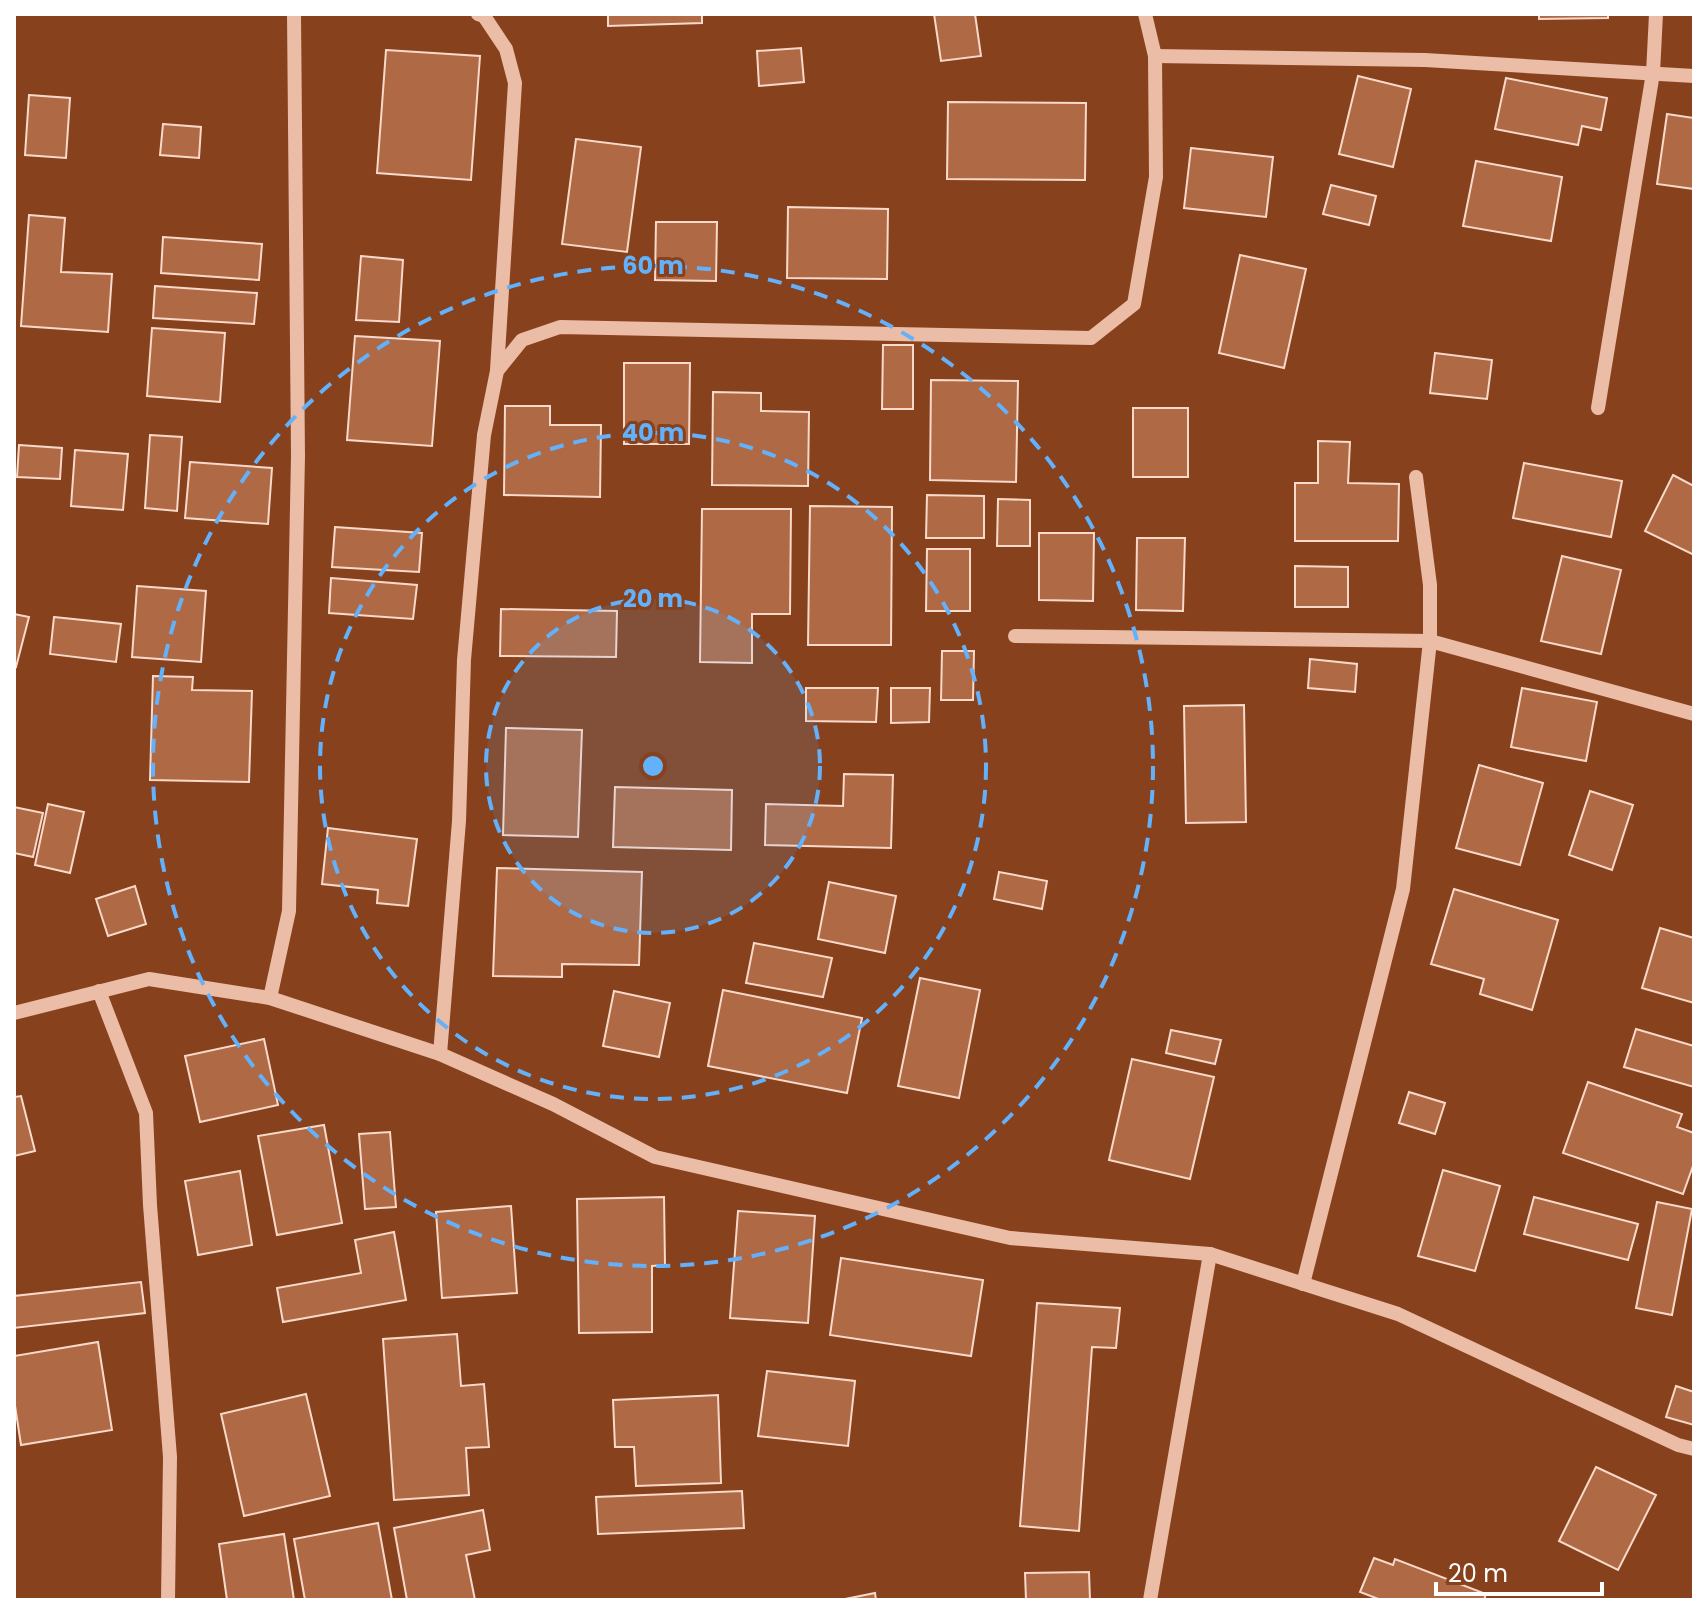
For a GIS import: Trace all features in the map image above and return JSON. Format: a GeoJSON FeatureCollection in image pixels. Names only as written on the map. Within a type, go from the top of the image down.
{"type":"FeatureCollection","features":[{"type":"Feature","properties":{"kind":"street"},"geometry":{"type":"LineString","coordinates":[[270,998],[289,911],[298,456],[294,14]]}},
{"type":"Feature","properties":{"kind":"street"},"geometry":{"type":"LineString","coordinates":[[440,1054],[459,821],[464,660],[484,435],[497,371],[515,83],[506,49],[484,16],[478,14]]}},
{"type":"Feature","properties":{"kind":"street"},"geometry":{"type":"LineString","coordinates":[[497,371],[522,340],[560,327],[1091,338],[1134,304],[1156,177],[1155,56],[1145,14]]}},
{"type":"Feature","properties":{"kind":"street"},"geometry":{"type":"LineString","coordinates":[[1598,408],[1653,73],[1656,14]]}},
{"type":"Feature","properties":{"kind":"street"},"geometry":{"type":"LineString","coordinates":[[1155,56],[1425,60],[1694,76]]}},
{"type":"Feature","properties":{"kind":"street"},"geometry":{"type":"LineString","coordinates":[[1303,1284],[1403,889],[1430,641],[1430,585],[1416,477]]}},
{"type":"Feature","properties":{"kind":"street"},"geometry":{"type":"LineString","coordinates":[[1015,636],[1430,641],[1694,714]]}},
{"type":"Feature","properties":{"kind":"street"},"geometry":{"type":"LineString","coordinates":[[14,1013],[149,979],[270,998],[440,1054],[553,1104],[655,1157],[1010,1238],[1210,1254],[1398,1314],[1678,1445],[1694,1449]]}},
{"type":"Feature","properties":{"kind":"street"},"geometry":{"type":"LineString","coordinates":[[99,991],[146,1113],[150,1205],[170,1457],[168,1600]]}},
{"type":"Feature","properties":{"kind":"street"},"geometry":{"type":"LineString","coordinates":[[1150,1600],[1210,1254]]}},
{"type":"Feature","properties":{"kind":"building"},"geometry":{"type":"Polygon","coordinates":[[[608,14],[702,14],[702,23],[608,26],[608,14]]]}},
{"type":"Feature","properties":{"kind":"building"},"geometry":{"type":"Polygon","coordinates":[[[934,14],[975,14],[981,56],[941,61],[934,14]]]}},
{"type":"Feature","properties":{"kind":"building"},"geometry":{"type":"Polygon","coordinates":[[[1539,14],[1608,14],[1608,18],[1539,19],[1539,14]]]}},
{"type":"Feature","properties":{"kind":"building"},"geometry":{"type":"Polygon","coordinates":[[[801,48],[804,82],[759,86],[757,51],[801,48]]]}},
{"type":"Feature","properties":{"kind":"building"},"geometry":{"type":"Polygon","coordinates":[[[386,50],[480,56],[471,180],[377,173],[386,50]]]}},
{"type":"Feature","properties":{"kind":"building"},"geometry":{"type":"Polygon","coordinates":[[[1358,76],[1411,89],[1393,167],[1339,154],[1358,76]]]}},
{"type":"Feature","properties":{"kind":"building"},"geometry":{"type":"Polygon","coordinates":[[[1506,78],[1607,98],[1601,130],[1582,126],[1578,145],[1495,129],[1506,78]]]}},
{"type":"Feature","properties":{"kind":"building"},"geometry":{"type":"Polygon","coordinates":[[[29,95],[70,98],[66,158],[25,155],[29,95]]]}},
{"type":"Feature","properties":{"kind":"building"},"geometry":{"type":"Polygon","coordinates":[[[948,102],[1086,103],[1085,180],[947,179],[948,102]]]}},
{"type":"Feature","properties":{"kind":"building"},"geometry":{"type":"Polygon","coordinates":[[[1667,114],[1694,118],[1694,189],[1657,184],[1667,114]]]}},
{"type":"Feature","properties":{"kind":"building"},"geometry":{"type":"Polygon","coordinates":[[[163,124],[201,127],[199,158],[160,155],[163,124]]]}},
{"type":"Feature","properties":{"kind":"building"},"geometry":{"type":"Polygon","coordinates":[[[576,139],[641,147],[627,252],[562,244],[576,139]]]}},
{"type":"Feature","properties":{"kind":"building"},"geometry":{"type":"Polygon","coordinates":[[[1191,148],[1273,157],[1266,217],[1184,208],[1191,148]]]}},
{"type":"Feature","properties":{"kind":"building"},"geometry":{"type":"Polygon","coordinates":[[[1476,161],[1562,177],[1551,241],[1463,226],[1476,161]]]}},
{"type":"Feature","properties":{"kind":"building"},"geometry":{"type":"Polygon","coordinates":[[[1331,185],[1376,196],[1369,225],[1323,214],[1331,185]]]}},
{"type":"Feature","properties":{"kind":"building"},"geometry":{"type":"Polygon","coordinates":[[[788,207],[888,209],[887,279],[787,278],[788,207]]]}},
{"type":"Feature","properties":{"kind":"building"},"geometry":{"type":"Polygon","coordinates":[[[29,215],[65,218],[61,272],[112,274],[108,332],[21,326],[29,215]]]}},
{"type":"Feature","properties":{"kind":"building"},"geometry":{"type":"Polygon","coordinates":[[[656,222],[717,222],[716,281],[655,280],[656,222]]]}},
{"type":"Feature","properties":{"kind":"building"},"geometry":{"type":"Polygon","coordinates":[[[163,237],[262,244],[259,280],[161,273],[163,237]]]}},
{"type":"Feature","properties":{"kind":"building"},"geometry":{"type":"Polygon","coordinates":[[[1240,255],[1306,269],[1284,368],[1219,353],[1240,255]]]}},
{"type":"Feature","properties":{"kind":"building"},"geometry":{"type":"Polygon","coordinates":[[[361,256],[403,260],[399,322],[356,320],[361,256]]]}},
{"type":"Feature","properties":{"kind":"building"},"geometry":{"type":"Polygon","coordinates":[[[155,286],[257,293],[254,324],[153,318],[155,286]]]}},
{"type":"Feature","properties":{"kind":"building"},"geometry":{"type":"Polygon","coordinates":[[[152,328],[225,333],[220,402],[147,396],[152,328]]]}},
{"type":"Feature","properties":{"kind":"building"},"geometry":{"type":"Polygon","coordinates":[[[355,336],[440,341],[432,446],[347,440],[355,336]]]}},
{"type":"Feature","properties":{"kind":"building"},"geometry":{"type":"Polygon","coordinates":[[[883,345],[913,345],[913,409],[882,409],[883,345]]]}},
{"type":"Feature","properties":{"kind":"building"},"geometry":{"type":"Polygon","coordinates":[[[1435,353],[1492,360],[1487,399],[1430,393],[1435,353]]]}},
{"type":"Feature","properties":{"kind":"building"},"geometry":{"type":"Polygon","coordinates":[[[624,363],[690,363],[689,444],[624,444],[624,363]]]}},
{"type":"Feature","properties":{"kind":"building"},"geometry":{"type":"Polygon","coordinates":[[[931,380],[1018,381],[1016,482],[930,480],[931,380]]]}},
{"type":"Feature","properties":{"kind":"building"},"geometry":{"type":"Polygon","coordinates":[[[713,392],[761,393],[761,411],[809,412],[808,486],[712,485],[713,392]]]}},
{"type":"Feature","properties":{"kind":"building"},"geometry":{"type":"Polygon","coordinates":[[[505,406],[550,406],[550,425],[601,425],[600,497],[504,495],[505,406]]]}},
{"type":"Feature","properties":{"kind":"building"},"geometry":{"type":"Polygon","coordinates":[[[1133,408],[1188,408],[1188,477],[1133,477],[1133,408]]]}},
{"type":"Feature","properties":{"kind":"building"},"geometry":{"type":"Polygon","coordinates":[[[150,435],[182,437],[177,511],[145,508],[150,435]]]}},
{"type":"Feature","properties":{"kind":"building"},"geometry":{"type":"Polygon","coordinates":[[[1318,441],[1350,442],[1348,483],[1399,484],[1398,541],[1295,541],[1295,483],[1318,483],[1318,441]]]}},
{"type":"Feature","properties":{"kind":"building"},"geometry":{"type":"Polygon","coordinates":[[[19,445],[62,448],[60,479],[17,477],[19,445]]]}},
{"type":"Feature","properties":{"kind":"building"},"geometry":{"type":"Polygon","coordinates":[[[75,450],[128,454],[123,510],[71,506],[75,450]]]}},
{"type":"Feature","properties":{"kind":"building"},"geometry":{"type":"Polygon","coordinates":[[[190,462],[272,468],[268,524],[185,518],[190,462]]]}},
{"type":"Feature","properties":{"kind":"building"},"geometry":{"type":"Polygon","coordinates":[[[1524,463],[1622,481],[1611,537],[1513,518],[1524,463]]]}},
{"type":"Feature","properties":{"kind":"building"},"geometry":{"type":"Polygon","coordinates":[[[1673,475],[1694,486],[1694,555],[1645,531],[1673,475]]]}},
{"type":"Feature","properties":{"kind":"building"},"geometry":{"type":"Polygon","coordinates":[[[927,495],[984,496],[984,538],[926,538],[927,495]]]}},
{"type":"Feature","properties":{"kind":"building"},"geometry":{"type":"Polygon","coordinates":[[[998,499],[1030,500],[1030,546],[997,546],[998,499]]]}},
{"type":"Feature","properties":{"kind":"building"},"geometry":{"type":"Polygon","coordinates":[[[810,506],[892,507],[891,645],[808,645],[810,506]]]}},
{"type":"Feature","properties":{"kind":"building"},"geometry":{"type":"Polygon","coordinates":[[[702,509],[791,509],[790,614],[752,614],[752,663],[700,662],[702,509]]]}},
{"type":"Feature","properties":{"kind":"building"},"geometry":{"type":"Polygon","coordinates":[[[335,527],[422,533],[419,572],[332,567],[335,527]]]}},
{"type":"Feature","properties":{"kind":"building"},"geometry":{"type":"Polygon","coordinates":[[[1039,533],[1094,533],[1093,601],[1039,600],[1039,533]]]}},
{"type":"Feature","properties":{"kind":"building"},"geometry":{"type":"Polygon","coordinates":[[[1137,538],[1185,538],[1183,611],[1136,610],[1137,538]]]}},
{"type":"Feature","properties":{"kind":"building"},"geometry":{"type":"Polygon","coordinates":[[[927,549],[970,549],[970,611],[926,611],[927,549]]]}},
{"type":"Feature","properties":{"kind":"building"},"geometry":{"type":"Polygon","coordinates":[[[1562,556],[1621,570],[1601,654],[1541,641],[1562,556]]]}},
{"type":"Feature","properties":{"kind":"building"},"geometry":{"type":"Polygon","coordinates":[[[1295,566],[1348,567],[1348,607],[1295,607],[1295,566]]]}},
{"type":"Feature","properties":{"kind":"building"},"geometry":{"type":"Polygon","coordinates":[[[331,578],[417,585],[413,619],[329,613],[331,578]]]}},
{"type":"Feature","properties":{"kind":"building"},"geometry":{"type":"Polygon","coordinates":[[[137,586],[206,591],[201,662],[132,657],[137,586]]]}},
{"type":"Feature","properties":{"kind":"building"},"geometry":{"type":"Polygon","coordinates":[[[501,609],[617,611],[616,657],[500,656],[501,609]]]}},
{"type":"Feature","properties":{"kind":"building"},"geometry":{"type":"Polygon","coordinates":[[[14,614],[29,617],[16,667],[14,666],[14,614]]]}},
{"type":"Feature","properties":{"kind":"building"},"geometry":{"type":"Polygon","coordinates":[[[54,617],[121,624],[116,662],[50,654],[54,617]]]}},
{"type":"Feature","properties":{"kind":"building"},"geometry":{"type":"Polygon","coordinates":[[[942,651],[974,651],[973,700],[941,700],[942,651]]]}},
{"type":"Feature","properties":{"kind":"building"},"geometry":{"type":"Polygon","coordinates":[[[1310,659],[1357,664],[1355,692],[1308,688],[1310,659]]]}},
{"type":"Feature","properties":{"kind":"building"},"geometry":{"type":"Polygon","coordinates":[[[153,676],[193,677],[192,690],[252,691],[249,782],[150,780],[153,676]]]}},
{"type":"Feature","properties":{"kind":"building"},"geometry":{"type":"Polygon","coordinates":[[[806,688],[878,688],[876,722],[806,721],[806,688]]]}},
{"type":"Feature","properties":{"kind":"building"},"geometry":{"type":"Polygon","coordinates":[[[891,688],[930,688],[929,722],[891,723],[891,688]]]}},
{"type":"Feature","properties":{"kind":"building"},"geometry":{"type":"Polygon","coordinates":[[[1522,688],[1597,702],[1586,761],[1511,747],[1522,688]]]}},
{"type":"Feature","properties":{"kind":"building"},"geometry":{"type":"Polygon","coordinates":[[[1244,705],[1246,822],[1186,823],[1184,706],[1244,705]]]}},
{"type":"Feature","properties":{"kind":"building"},"geometry":{"type":"Polygon","coordinates":[[[506,728],[582,730],[578,837],[503,835],[506,728]]]}},
{"type":"Feature","properties":{"kind":"building"},"geometry":{"type":"Polygon","coordinates":[[[1479,765],[1543,783],[1520,865],[1456,848],[1479,765]]]}},
{"type":"Feature","properties":{"kind":"building"},"geometry":{"type":"Polygon","coordinates":[[[844,774],[893,775],[891,848],[765,845],[766,804],[843,806],[844,774]]]}},
{"type":"Feature","properties":{"kind":"building"},"geometry":{"type":"Polygon","coordinates":[[[615,787],[732,790],[731,850],[613,847],[615,787]]]}},
{"type":"Feature","properties":{"kind":"building"},"geometry":{"type":"Polygon","coordinates":[[[1590,791],[1633,805],[1612,870],[1569,855],[1590,791]]]}},
{"type":"Feature","properties":{"kind":"building"},"geometry":{"type":"Polygon","coordinates":[[[48,804],[84,812],[70,873],[35,865],[48,804]]]}},
{"type":"Feature","properties":{"kind":"building"},"geometry":{"type":"Polygon","coordinates":[[[14,807],[43,813],[33,857],[14,853],[14,807]]]}},
{"type":"Feature","properties":{"kind":"building"},"geometry":{"type":"Polygon","coordinates":[[[328,828],[417,839],[408,906],[377,903],[378,890],[322,884],[328,828]]]}},
{"type":"Feature","properties":{"kind":"building"},"geometry":{"type":"Polygon","coordinates":[[[497,868],[642,872],[639,965],[562,964],[562,977],[493,976],[497,868]]]}},
{"type":"Feature","properties":{"kind":"building"},"geometry":{"type":"Polygon","coordinates":[[[999,872],[1047,881],[1042,909],[994,899],[999,872]]]}},
{"type":"Feature","properties":{"kind":"building"},"geometry":{"type":"Polygon","coordinates":[[[829,882],[896,896],[885,953],[818,939],[829,882]]]}},
{"type":"Feature","properties":{"kind":"building"},"geometry":{"type":"Polygon","coordinates":[[[135,886],[146,924],[108,936],[96,899],[135,886]]]}},
{"type":"Feature","properties":{"kind":"building"},"geometry":{"type":"Polygon","coordinates":[[[1454,889],[1558,920],[1532,1010],[1480,994],[1484,979],[1431,964],[1454,889]]]}},
{"type":"Feature","properties":{"kind":"building"},"geometry":{"type":"Polygon","coordinates":[[[1660,928],[1694,938],[1694,1003],[1642,988],[1660,928]]]}},
{"type":"Feature","properties":{"kind":"building"},"geometry":{"type":"Polygon","coordinates":[[[754,943],[832,958],[823,997],[746,983],[754,943]]]}},
{"type":"Feature","properties":{"kind":"building"},"geometry":{"type":"Polygon","coordinates":[[[920,978],[980,990],[959,1098],[898,1086],[920,978]]]}},
{"type":"Feature","properties":{"kind":"building"},"geometry":{"type":"Polygon","coordinates":[[[723,990],[862,1018],[847,1093],[708,1066],[723,990]]]}},
{"type":"Feature","properties":{"kind":"building"},"geometry":{"type":"Polygon","coordinates":[[[614,991],[670,1003],[659,1057],[603,1046],[614,991]]]}},
{"type":"Feature","properties":{"kind":"building"},"geometry":{"type":"Polygon","coordinates":[[[1636,1029],[1694,1046],[1694,1087],[1624,1067],[1636,1029]]]}},
{"type":"Feature","properties":{"kind":"building"},"geometry":{"type":"Polygon","coordinates":[[[1171,1030],[1221,1040],[1215,1064],[1166,1053],[1171,1030]]]}},
{"type":"Feature","properties":{"kind":"building"},"geometry":{"type":"Polygon","coordinates":[[[264,1039],[278,1105],[200,1122],[185,1056],[264,1039]]]}},
{"type":"Feature","properties":{"kind":"building"},"geometry":{"type":"Polygon","coordinates":[[[1132,1059],[1214,1077],[1190,1179],[1109,1160],[1132,1059]]]}},
{"type":"Feature","properties":{"kind":"building"},"geometry":{"type":"Polygon","coordinates":[[[1588,1082],[1682,1114],[1677,1127],[1694,1133],[1694,1163],[1683,1194],[1563,1153],[1588,1082]]]}},
{"type":"Feature","properties":{"kind":"building"},"geometry":{"type":"Polygon","coordinates":[[[1409,1092],[1445,1103],[1435,1134],[1399,1123],[1409,1092]]]}},
{"type":"Feature","properties":{"kind":"building"},"geometry":{"type":"Polygon","coordinates":[[[21,1096],[35,1151],[14,1156],[14,1097],[21,1096]]]}},
{"type":"Feature","properties":{"kind":"building"},"geometry":{"type":"Polygon","coordinates":[[[324,1125],[342,1223],[277,1235],[258,1136],[324,1125]]]}},
{"type":"Feature","properties":{"kind":"building"},"geometry":{"type":"Polygon","coordinates":[[[390,1132],[396,1207],[365,1209],[359,1134],[390,1132]]]}},
{"type":"Feature","properties":{"kind":"building"},"geometry":{"type":"Polygon","coordinates":[[[1443,1170],[1500,1186],[1475,1271],[1418,1256],[1443,1170]]]}},
{"type":"Feature","properties":{"kind":"building"},"geometry":{"type":"Polygon","coordinates":[[[240,1171],[252,1245],[198,1255],[185,1181],[240,1171]]]}},
{"type":"Feature","properties":{"kind":"building"},"geometry":{"type":"Polygon","coordinates":[[[664,1197],[665,1265],[652,1266],[652,1332],[579,1333],[577,1199],[664,1197]]]}},
{"type":"Feature","properties":{"kind":"building"},"geometry":{"type":"Polygon","coordinates":[[[1534,1197],[1638,1224],[1628,1260],[1524,1234],[1534,1197]]]}},
{"type":"Feature","properties":{"kind":"building"},"geometry":{"type":"Polygon","coordinates":[[[1657,1202],[1692,1209],[1672,1315],[1636,1308],[1657,1202]]]}},
{"type":"Feature","properties":{"kind":"building"},"geometry":{"type":"Polygon","coordinates":[[[511,1206],[517,1293],[442,1298],[436,1212],[511,1206]]]}},
{"type":"Feature","properties":{"kind":"building"},"geometry":{"type":"Polygon","coordinates":[[[738,1211],[815,1216],[808,1323],[730,1318],[738,1211]]]}},
{"type":"Feature","properties":{"kind":"building"},"geometry":{"type":"Polygon","coordinates":[[[394,1232],[406,1300],[283,1322],[277,1288],[361,1273],[355,1240],[394,1232]]]}},
{"type":"Feature","properties":{"kind":"building"},"geometry":{"type":"Polygon","coordinates":[[[841,1258],[983,1280],[971,1356],[830,1335],[841,1258]]]}},
{"type":"Feature","properties":{"kind":"building"},"geometry":{"type":"Polygon","coordinates":[[[141,1282],[145,1313],[14,1328],[14,1296],[141,1282]]]}},
{"type":"Feature","properties":{"kind":"building"},"geometry":{"type":"Polygon","coordinates":[[[1037,1303],[1120,1308],[1116,1348],[1092,1347],[1079,1531],[1020,1526],[1037,1303]]]}},
{"type":"Feature","properties":{"kind":"building"},"geometry":{"type":"Polygon","coordinates":[[[457,1334],[461,1386],[484,1384],[489,1447],[466,1448],[469,1495],[394,1500],[383,1339],[457,1334]]]}},
{"type":"Feature","properties":{"kind":"building"},"geometry":{"type":"Polygon","coordinates":[[[98,1342],[112,1430],[21,1445],[14,1399],[14,1356],[98,1342]]]}},
{"type":"Feature","properties":{"kind":"building"},"geometry":{"type":"Polygon","coordinates":[[[767,1371],[855,1381],[848,1446],[758,1436],[767,1371]]]}},
{"type":"Feature","properties":{"kind":"building"},"geometry":{"type":"Polygon","coordinates":[[[1676,1386],[1694,1392],[1694,1425],[1666,1417],[1676,1386]]]}},
{"type":"Feature","properties":{"kind":"building"},"geometry":{"type":"Polygon","coordinates":[[[306,1394],[330,1496],[244,1516],[221,1414],[306,1394]]]}},
{"type":"Feature","properties":{"kind":"building"},"geometry":{"type":"Polygon","coordinates":[[[718,1395],[721,1483],[636,1486],[634,1447],[615,1447],[613,1400],[718,1395]]]}},
{"type":"Feature","properties":{"kind":"building"},"geometry":{"type":"Polygon","coordinates":[[[1596,1467],[1656,1495],[1618,1570],[1559,1541],[1596,1467]]]}},
{"type":"Feature","properties":{"kind":"building"},"geometry":{"type":"Polygon","coordinates":[[[742,1491],[744,1528],[598,1534],[596,1497],[742,1491]]]}},
{"type":"Feature","properties":{"kind":"building"},"geometry":{"type":"Polygon","coordinates":[[[483,1510],[490,1550],[466,1555],[475,1600],[407,1600],[394,1528],[483,1510]]]}},
{"type":"Feature","properties":{"kind":"building"},"geometry":{"type":"Polygon","coordinates":[[[378,1523],[392,1600],[305,1600],[294,1539],[378,1523]]]}},
{"type":"Feature","properties":{"kind":"building"},"geometry":{"type":"Polygon","coordinates":[[[284,1534],[294,1600],[227,1600],[219,1544],[284,1534]]]}},
{"type":"Feature","properties":{"kind":"building"},"geometry":{"type":"Polygon","coordinates":[[[1374,1558],[1393,1565],[1395,1559],[1486,1594],[1484,1600],[1381,1600],[1360,1592],[1374,1558]]]}},
{"type":"Feature","properties":{"kind":"building"},"geometry":{"type":"Polygon","coordinates":[[[1089,1572],[1090,1600],[1026,1600],[1025,1573],[1089,1572]]]}},
{"type":"Feature","properties":{"kind":"building"},"geometry":{"type":"Polygon","coordinates":[[[875,1593],[876,1600],[840,1600],[875,1593]]]}}]}
